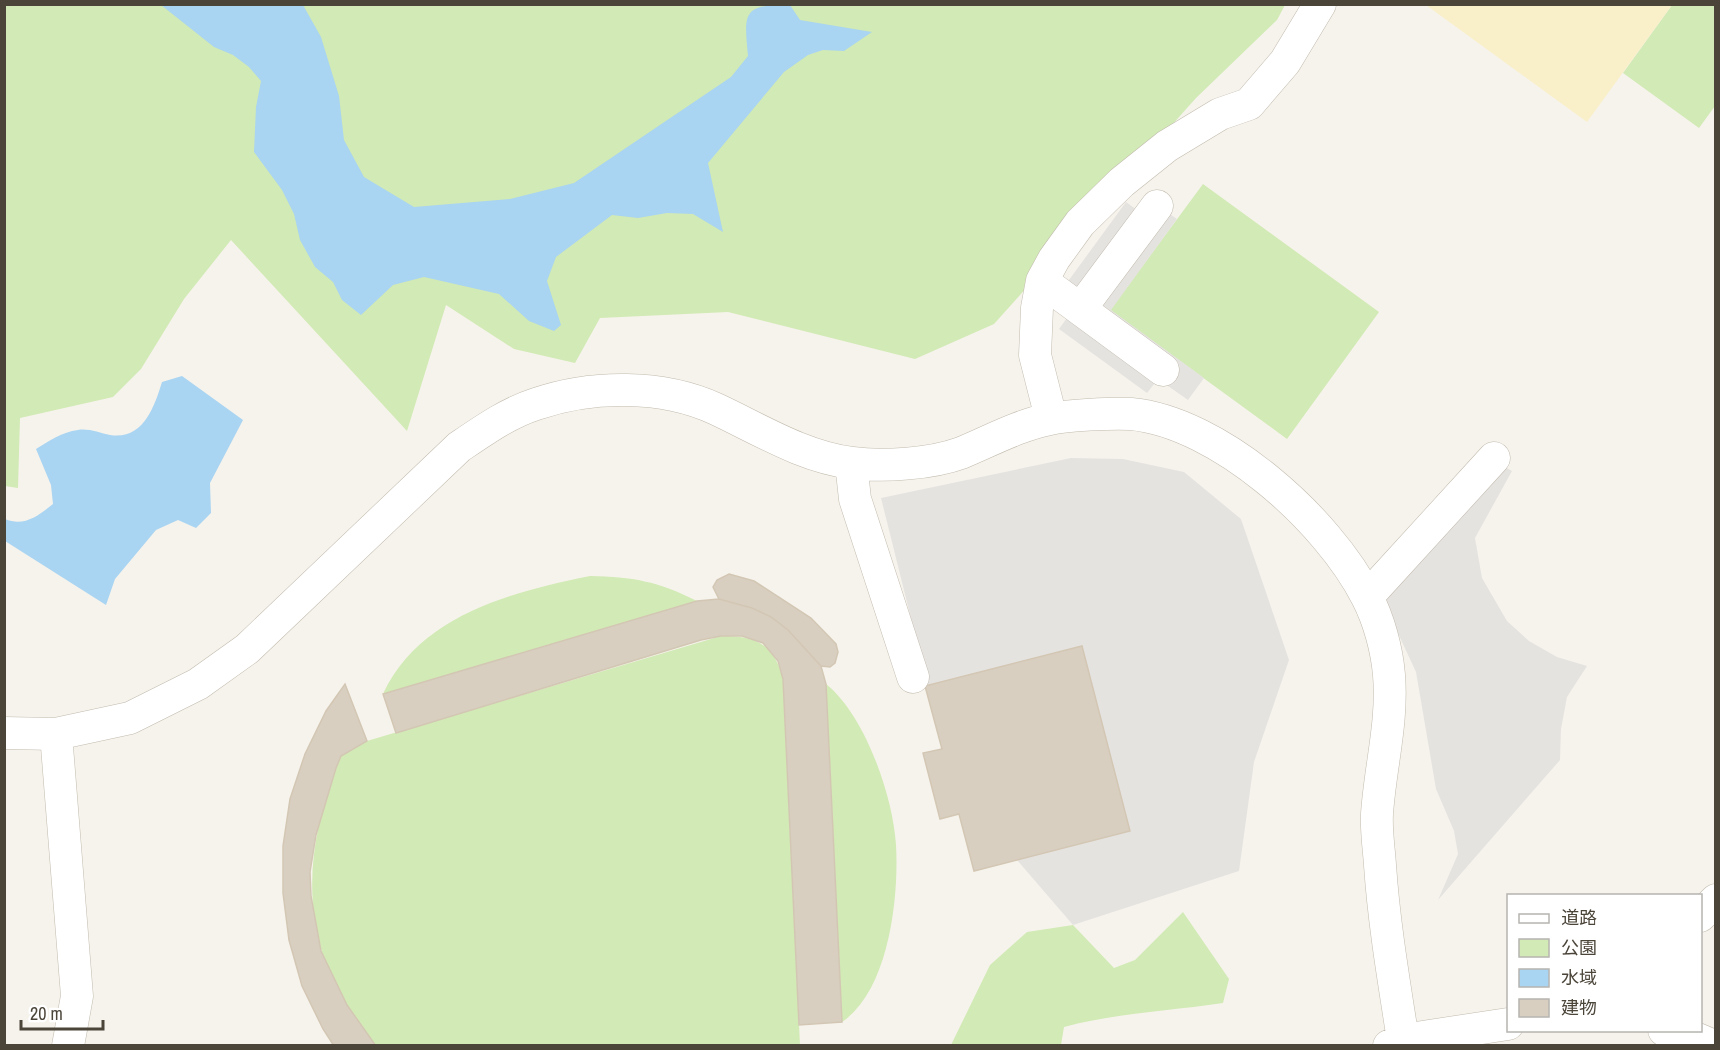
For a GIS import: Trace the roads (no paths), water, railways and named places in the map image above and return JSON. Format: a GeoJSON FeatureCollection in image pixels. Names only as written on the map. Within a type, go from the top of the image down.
{"type":"FeatureCollection","features":[{"type":"Feature","properties":{"kind":"street"},"geometry":{"type":"LineString","coordinates":[[1051,418],[1035,355],[1037,308],[1042,281],[1054,259],[1080,224],[1122,182],[1167,146],[1220,114],[1249,104],[1285,62],[1320,4]]}},
{"type":"Feature","properties":{"kind":"street"},"geometry":{"type":"LineString","coordinates":[[1081,308],[1157,207]]}},
{"type":"Feature","properties":{"kind":"street"},"geometry":{"type":"LineString","coordinates":[[1042,281],[1163,370]]}},
{"type":"Feature","properties":{"kind":"street"},"geometry":{"type":"LineString","coordinates":[[4,733],[56,734],[130,718],[198,684],[247,649],[459,447],[498,420],[534,404],[576,393],[622,390],[664,393],[712,407],[763,434],[816,455],[851,463],[899,465],[957,454],[998,435],[1051,418],[1132,414],[1184,428],[1236,454],[1293,501],[1340,555],[1367,597],[1379,628],[1389,675],[1387,738],[1377,816],[1396,1043],[1507,1024]]}},
{"type":"Feature","properties":{"kind":"street"},"geometry":{"type":"LineString","coordinates":[[1367,597],[1494,458]]}},
{"type":"Feature","properties":{"kind":"street"},"geometry":{"type":"LineString","coordinates":[[851,463],[855,499],[913,677]]}},
{"type":"Feature","properties":{"kind":"street"},"geometry":{"type":"LineString","coordinates":[[56,734],[77,996],[68,1046]]}},
{"type":"Feature","properties":{"kind":"street"},"geometry":{"type":"LineString","coordinates":[[1702,915],[1716,900]]}},
{"type":"Feature","properties":{"kind":"street"},"geometry":{"type":"LineString","coordinates":[[1674,1032],[1689,1035],[1714,1046]]}},
{"type":"Feature","properties":{"kind":"water"},"geometry":{"type":"Polygon","coordinates":[[[161,5],[303,5],[321,37],[339,96],[344,140],[364,177],[414,207],[510,199],[574,183],[731,77],[748,56],[747,21],[755,9],[774,5],[790,5],[800,20],[872,32],[844,51],[823,50],[808,55],[784,72],[708,163],[723,232],[693,214],[667,213],[638,218],[612,215],[556,257],[547,281],[561,325],[554,331],[529,321],[499,294],[424,277],[393,285],[361,315],[342,300],[333,282],[315,267],[300,240],[294,214],[282,190],[254,152],[256,107],[261,81],[249,67],[233,55],[214,47],[161,5]]]}},
{"type":"Feature","properties":{"kind":"water"},"geometry":{"type":"Polygon","coordinates":[[[182,376],[243,420],[210,483],[211,513],[196,528],[178,520],[156,530],[115,579],[106,605],[5,541],[5,519],[25,521],[53,504],[51,485],[36,449],[72,431],[90,430],[110,435],[131,432],[139,427],[151,412],[162,382],[182,376]]]}}]}
